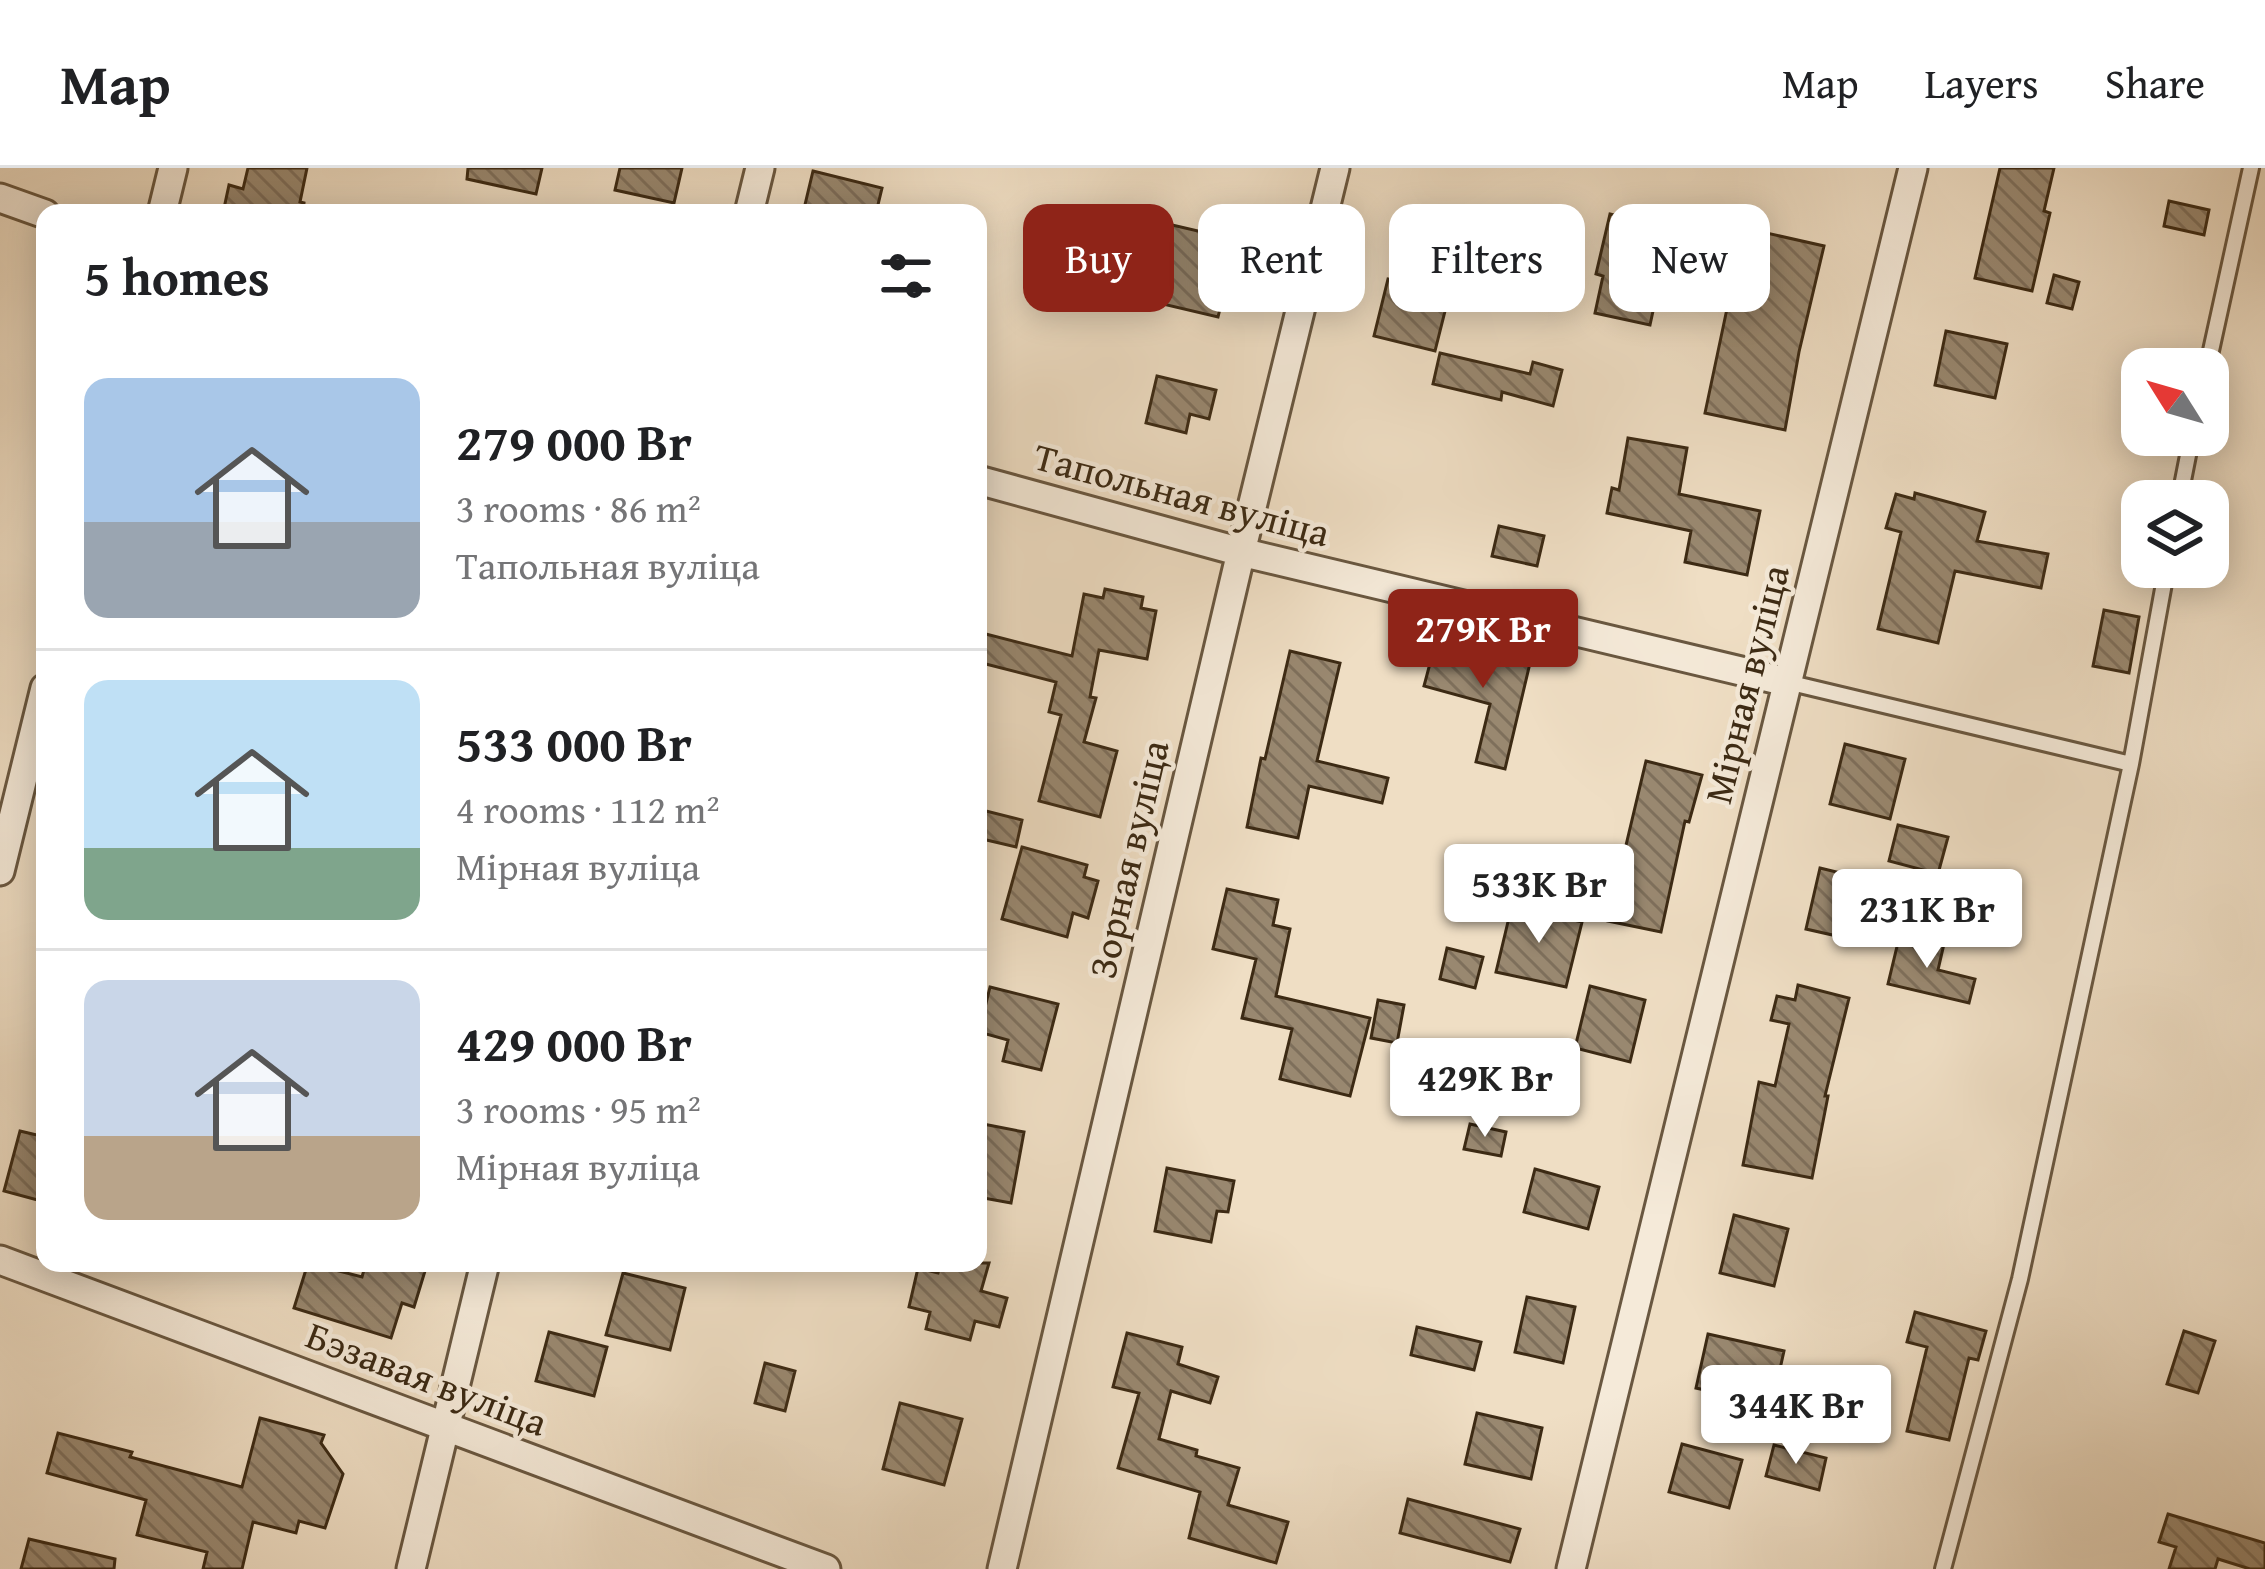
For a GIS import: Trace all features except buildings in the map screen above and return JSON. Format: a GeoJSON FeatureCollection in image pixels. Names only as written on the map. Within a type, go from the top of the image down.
{"type":"FeatureCollection","features":[{"type":"Feature","properties":{"kind":"street"},"geometry":{"type":"LineString","coordinates":[[164,204],[172,168]]}},
{"type":"Feature","properties":{"kind":"street"},"geometry":{"type":"LineString","coordinates":[[751,204],[760,168]]}},
{"type":"Feature","properties":{"kind":"street","name":"Зорная вуліца"},"geometry":{"type":"LineString","coordinates":[[1002,1569],[1335,168]]}},
{"type":"Feature","properties":{"kind":"street","name":"Мірная вуліца"},"geometry":{"type":"LineString","coordinates":[[1571,1569],[1912,168]]}},
{"type":"Feature","properties":{"kind":"street"},"geometry":{"type":"LineString","coordinates":[[0,198],[36,211]]}},
{"type":"Feature","properties":{"kind":"street","name":"Тапольная вуліца"},"geometry":{"type":"LineString","coordinates":[[987,482],[1241,552],[1787,682]]}},
{"type":"Feature","properties":{"kind":"street"},"geometry":{"type":"LineString","coordinates":[[0,871],[36,725]]}},
{"type":"Feature","properties":{"kind":"street","name":"Бэзавая вуліца"},"geometry":{"type":"LineString","coordinates":[[0,1260],[826,1569]]}},
{"type":"Feature","properties":{"kind":"street"},"geometry":{"type":"LineString","coordinates":[[411,1569],[483,1272]]}},
{"type":"Feature","properties":{"kind":"lane"},"geometry":{"type":"LineString","coordinates":[[2212,348],[2251,168]]}},
{"type":"Feature","properties":{"kind":"lane"},"geometry":{"type":"LineString","coordinates":[[1943,1569],[2020,1280],[2132,764],[2163,588]]}},
{"type":"Feature","properties":{"kind":"lane"},"geometry":{"type":"LineString","coordinates":[[1787,682],[2132,764]]}}]}
